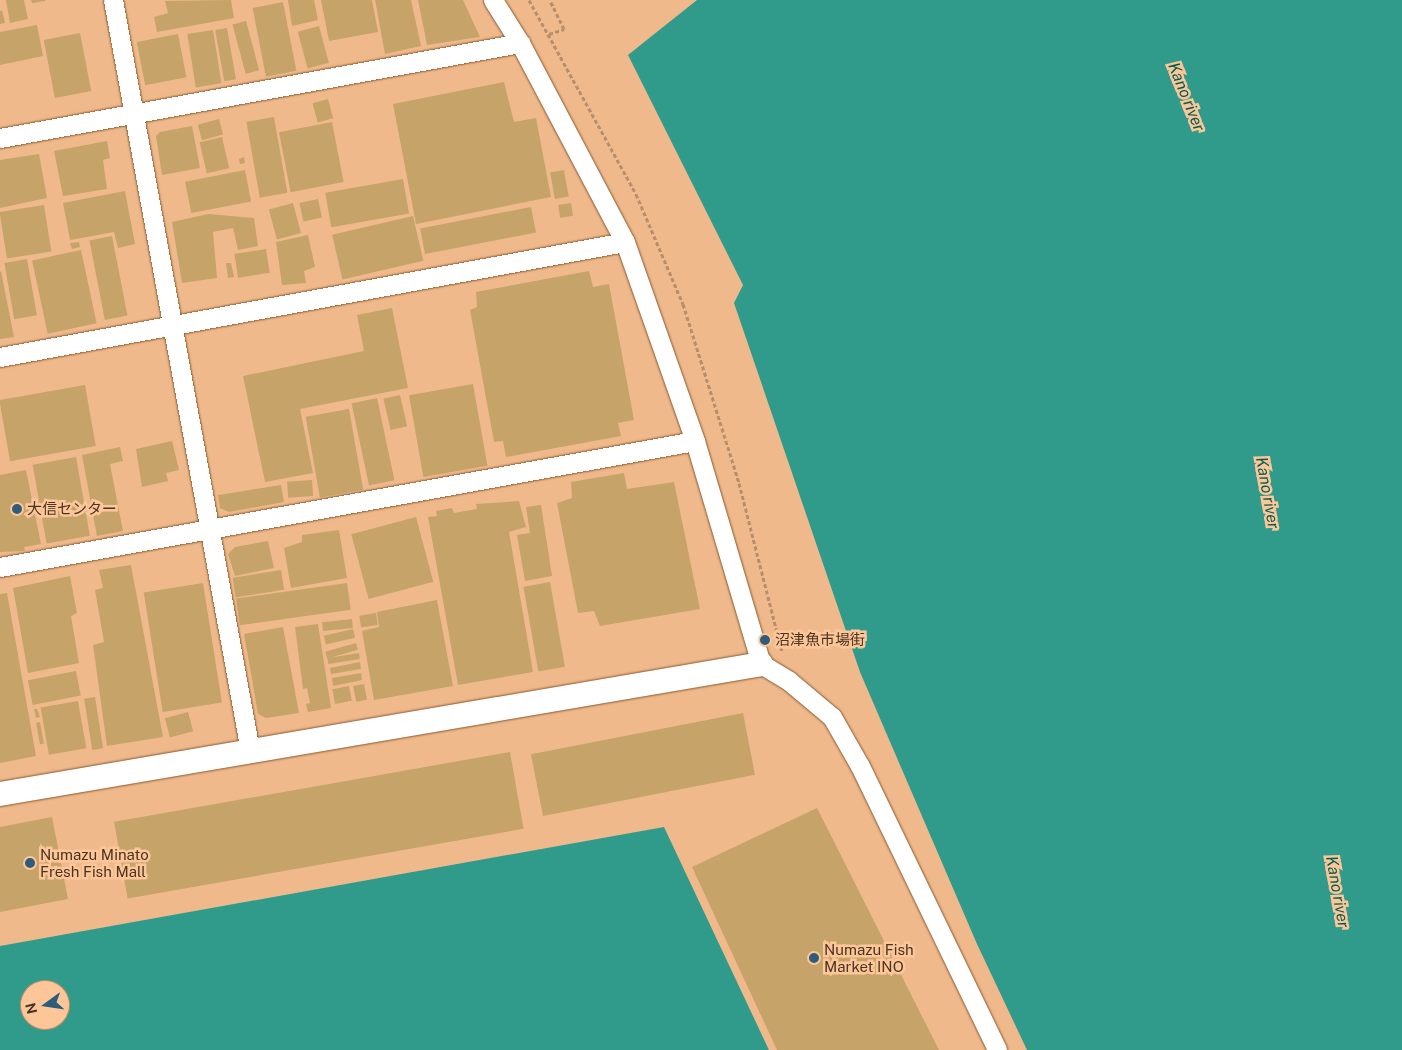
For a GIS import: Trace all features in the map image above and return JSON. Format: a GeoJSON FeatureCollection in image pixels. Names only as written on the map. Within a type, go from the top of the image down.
{"type":"FeatureCollection","features":[{"type":"Feature","properties":{"kind":"street"},"geometry":{"type":"LineString","coordinates":[[113,0],[133,115],[175,327],[208,529],[250,751]]}},
{"type":"Feature","properties":{"kind":"street"},"geometry":{"type":"LineString","coordinates":[[493,0],[520,43],[625,242],[695,441],[761,664]]}},
{"type":"Feature","properties":{"kind":"street"},"geometry":{"type":"LineString","coordinates":[[0,138],[520,43]]}},
{"type":"Feature","properties":{"kind":"street"},"geometry":{"type":"LineString","coordinates":[[0,357],[175,327],[625,242]]}},
{"type":"Feature","properties":{"kind":"street"},"geometry":{"type":"LineString","coordinates":[[0,567],[695,441]]}},
{"type":"Feature","properties":{"kind":"street"},"geometry":{"type":"LineString","coordinates":[[0,794],[761,664],[790,681],[832,717],[860,766],[997,1050]]}},
{"type":"Feature","properties":{"kind":"path"},"geometry":{"type":"LineString","coordinates":[[548,34],[564,29],[550,0]]}},
{"type":"Feature","properties":{"kind":"water","name":"Kano river"},"geometry":{"type":"Polygon","coordinates":[[[697,0],[1402,0],[1402,1050],[1027,1050],[977,944],[860,672],[734,303],[743,285],[628,55],[697,0]]]}},
{"type":"Feature","properties":{"kind":"water"},"geometry":{"type":"Polygon","coordinates":[[[664,827],[769,1050],[0,1050],[0,946],[664,827]]]}},
{"type":"Feature","properties":{"kind":"building"},"geometry":{"type":"Polygon","coordinates":[[[6,0],[24,0],[28,19],[10,23],[6,0]]]}},
{"type":"Feature","properties":{"kind":"building"},"geometry":{"type":"Polygon","coordinates":[[[31,0],[45,0],[45,1],[32,3],[31,0]]]}},
{"type":"Feature","properties":{"kind":"building"},"geometry":{"type":"Polygon","coordinates":[[[231,0],[234,18],[157,32],[154,17],[168,13],[165,1],[231,0]]]}},
{"type":"Feature","properties":{"kind":"building"},"geometry":{"type":"Polygon","coordinates":[[[288,0],[314,0],[318,20],[292,26],[288,0]]]}},
{"type":"Feature","properties":{"kind":"building"},"geometry":{"type":"Polygon","coordinates":[[[321,0],[372,0],[378,32],[329,41],[321,0]]]}},
{"type":"Feature","properties":{"kind":"building"},"geometry":{"type":"Polygon","coordinates":[[[375,0],[411,0],[421,46],[385,54],[375,0]]]}},
{"type":"Feature","properties":{"kind":"building"},"geometry":{"type":"Polygon","coordinates":[[[418,0],[463,0],[480,37],[427,45],[418,0]]]}},
{"type":"Feature","properties":{"kind":"building"},"geometry":{"type":"Polygon","coordinates":[[[283,2],[296,71],[266,77],[253,8],[283,2]]]}},
{"type":"Feature","properties":{"kind":"building"},"geometry":{"type":"Polygon","coordinates":[[[2,10],[5,23],[0,24],[0,11],[2,10]]]}},
{"type":"Feature","properties":{"kind":"building"},"geometry":{"type":"Polygon","coordinates":[[[246,21],[259,70],[246,74],[232,25],[246,21]]]}},
{"type":"Feature","properties":{"kind":"building"},"geometry":{"type":"Polygon","coordinates":[[[37,25],[43,56],[0,65],[0,32],[37,25]]]}},
{"type":"Feature","properties":{"kind":"building"},"geometry":{"type":"Polygon","coordinates":[[[319,26],[329,63],[308,68],[298,32],[319,26]]]}},
{"type":"Feature","properties":{"kind":"building"},"geometry":{"type":"Polygon","coordinates":[[[227,28],[236,79],[224,81],[215,30],[227,28]]]}},
{"type":"Feature","properties":{"kind":"building"},"geometry":{"type":"Polygon","coordinates":[[[213,30],[221,83],[196,87],[187,34],[213,30]]]}},
{"type":"Feature","properties":{"kind":"building"},"geometry":{"type":"Polygon","coordinates":[[[80,33],[91,91],[55,98],[44,40],[80,33]]]}},
{"type":"Feature","properties":{"kind":"building"},"geometry":{"type":"Polygon","coordinates":[[[178,34],[186,77],[145,85],[137,42],[178,34]]]}},
{"type":"Feature","properties":{"kind":"building"},"geometry":{"type":"Polygon","coordinates":[[[504,82],[514,122],[536,118],[551,197],[416,224],[393,104],[504,82]]]}},
{"type":"Feature","properties":{"kind":"building"},"geometry":{"type":"Polygon","coordinates":[[[328,99],[333,118],[318,122],[313,103],[328,99]]]}},
{"type":"Feature","properties":{"kind":"building"},"geometry":{"type":"Polygon","coordinates":[[[274,117],[287,193],[260,198],[246,122],[274,117]]]}},
{"type":"Feature","properties":{"kind":"building"},"geometry":{"type":"Polygon","coordinates":[[[219,119],[223,134],[202,140],[198,125],[219,119]]]}},
{"type":"Feature","properties":{"kind":"building"},"geometry":{"type":"Polygon","coordinates":[[[332,122],[344,182],[291,192],[279,132],[332,122]]]}},
{"type":"Feature","properties":{"kind":"building"},"geometry":{"type":"Polygon","coordinates":[[[192,126],[200,168],[162,175],[156,136],[160,132],[192,126]]]}},
{"type":"Feature","properties":{"kind":"building"},"geometry":{"type":"Polygon","coordinates":[[[222,137],[229,168],[207,173],[200,142],[222,137]]]}},
{"type":"Feature","properties":{"kind":"building"},"geometry":{"type":"Polygon","coordinates":[[[107,141],[110,158],[103,160],[107,189],[63,196],[54,151],[107,141]]]}},
{"type":"Feature","properties":{"kind":"building"},"geometry":{"type":"Polygon","coordinates":[[[39,154],[47,198],[0,208],[0,160],[39,154]]]}},
{"type":"Feature","properties":{"kind":"building"},"geometry":{"type":"Polygon","coordinates":[[[244,157],[245,163],[240,164],[239,159],[244,157]]]}},
{"type":"Feature","properties":{"kind":"building"},"geometry":{"type":"Polygon","coordinates":[[[245,170],[251,201],[191,213],[185,182],[245,170]]]}},
{"type":"Feature","properties":{"kind":"building"},"geometry":{"type":"Polygon","coordinates":[[[564,170],[569,197],[555,199],[550,172],[564,170]]]}},
{"type":"Feature","properties":{"kind":"building"},"geometry":{"type":"Polygon","coordinates":[[[403,179],[409,213],[331,227],[325,193],[403,179]]]}},
{"type":"Feature","properties":{"kind":"building"},"geometry":{"type":"Polygon","coordinates":[[[125,191],[135,244],[118,248],[114,232],[70,240],[63,203],[125,191]]]}},
{"type":"Feature","properties":{"kind":"building"},"geometry":{"type":"Polygon","coordinates":[[[318,199],[322,218],[303,222],[299,203],[318,199]]]}},
{"type":"Feature","properties":{"kind":"building"},"geometry":{"type":"Polygon","coordinates":[[[293,203],[301,233],[277,239],[269,209],[293,203]]]}},
{"type":"Feature","properties":{"kind":"building"},"geometry":{"type":"Polygon","coordinates":[[[571,203],[573,216],[560,218],[558,205],[571,203]]]}},
{"type":"Feature","properties":{"kind":"building"},"geometry":{"type":"Polygon","coordinates":[[[44,205],[51,251],[7,258],[0,212],[44,205]]]}},
{"type":"Feature","properties":{"kind":"building"},"geometry":{"type":"Polygon","coordinates":[[[531,207],[536,233],[425,254],[420,229],[531,207]]]}},
{"type":"Feature","properties":{"kind":"building"},"geometry":{"type":"Polygon","coordinates":[[[208,214],[254,218],[258,246],[238,250],[233,228],[213,232],[217,278],[182,283],[172,222],[208,214]]]}},
{"type":"Feature","properties":{"kind":"building"},"geometry":{"type":"Polygon","coordinates":[[[413,216],[423,261],[342,279],[332,235],[413,216]]]}},
{"type":"Feature","properties":{"kind":"building"},"geometry":{"type":"Polygon","coordinates":[[[308,235],[315,267],[304,271],[306,283],[282,285],[276,242],[308,235]]]}},
{"type":"Feature","properties":{"kind":"building"},"geometry":{"type":"Polygon","coordinates":[[[112,236],[127,316],[105,320],[89,240],[112,236]]]}},
{"type":"Feature","properties":{"kind":"building"},"geometry":{"type":"Polygon","coordinates":[[[79,242],[80,247],[72,249],[70,243],[79,242]]]}},
{"type":"Feature","properties":{"kind":"building"},"geometry":{"type":"Polygon","coordinates":[[[266,249],[270,273],[238,278],[234,254],[266,249]]]}},
{"type":"Feature","properties":{"kind":"building"},"geometry":{"type":"Polygon","coordinates":[[[81,250],[97,323],[48,334],[32,260],[81,250]]]}},
{"type":"Feature","properties":{"kind":"building"},"geometry":{"type":"Polygon","coordinates":[[[27,259],[37,315],[14,319],[4,263],[27,259]]]}},
{"type":"Feature","properties":{"kind":"building"},"geometry":{"type":"Polygon","coordinates":[[[226,263],[231,263],[234,277],[228,278],[226,263]]]}},
{"type":"Feature","properties":{"kind":"building"},"geometry":{"type":"Polygon","coordinates":[[[589,271],[593,287],[609,284],[634,420],[618,423],[621,436],[506,457],[503,441],[494,442],[470,310],[477,307],[476,292],[589,271]]]}},
{"type":"Feature","properties":{"kind":"building"},"geometry":{"type":"Polygon","coordinates":[[[0,272],[14,337],[0,339],[0,272]]]}},
{"type":"Feature","properties":{"kind":"building"},"geometry":{"type":"Polygon","coordinates":[[[392,308],[408,388],[300,409],[313,473],[265,482],[243,376],[364,351],[357,315],[392,308]]]}},
{"type":"Feature","properties":{"kind":"building"},"geometry":{"type":"Polygon","coordinates":[[[473,384],[487,466],[423,477],[409,395],[473,384]]]}},
{"type":"Feature","properties":{"kind":"building"},"geometry":{"type":"Polygon","coordinates":[[[85,385],[96,446],[10,461],[0,400],[85,385]]]}},
{"type":"Feature","properties":{"kind":"building"},"geometry":{"type":"Polygon","coordinates":[[[400,395],[407,426],[391,430],[383,399],[400,395]]]}},
{"type":"Feature","properties":{"kind":"building"},"geometry":{"type":"Polygon","coordinates":[[[377,398],[394,480],[369,486],[352,403],[377,398]]]}},
{"type":"Feature","properties":{"kind":"building"},"geometry":{"type":"Polygon","coordinates":[[[349,409],[363,490],[320,497],[306,417],[349,409]]]}},
{"type":"Feature","properties":{"kind":"building"},"geometry":{"type":"Polygon","coordinates":[[[172,441],[179,470],[166,473],[168,481],[142,487],[136,449],[172,441]]]}},
{"type":"Feature","properties":{"kind":"building"},"geometry":{"type":"Polygon","coordinates":[[[120,447],[123,461],[110,464],[123,531],[97,536],[82,455],[120,447]]]}},
{"type":"Feature","properties":{"kind":"building"},"geometry":{"type":"Polygon","coordinates":[[[76,457],[90,536],[47,543],[33,465],[76,457]]]}},
{"type":"Feature","properties":{"kind":"building","name":"大信センター"},"geometry":{"type":"Polygon","coordinates":[[[26,470],[41,544],[24,547],[25,551],[0,552],[0,475],[26,470]]]}},
{"type":"Feature","properties":{"kind":"building"},"geometry":{"type":"Polygon","coordinates":[[[624,473],[627,489],[674,482],[700,609],[600,626],[594,611],[578,613],[557,503],[572,498],[571,482],[624,473]]]}},
{"type":"Feature","properties":{"kind":"building"},"geometry":{"type":"Polygon","coordinates":[[[312,480],[313,496],[288,498],[287,482],[312,480]]]}},
{"type":"Feature","properties":{"kind":"building"},"geometry":{"type":"Polygon","coordinates":[[[281,485],[284,502],[229,512],[220,508],[218,495],[281,485]]]}},
{"type":"Feature","properties":{"kind":"building"},"geometry":{"type":"Polygon","coordinates":[[[519,501],[526,527],[509,532],[533,672],[458,685],[428,517],[437,516],[436,511],[452,508],[454,513],[477,509],[476,504],[519,501]]]}},
{"type":"Feature","properties":{"kind":"building"},"geometry":{"type":"Polygon","coordinates":[[[541,505],[552,576],[525,581],[517,535],[530,533],[526,507],[541,505]]]}},
{"type":"Feature","properties":{"kind":"building"},"geometry":{"type":"Polygon","coordinates":[[[416,517],[433,582],[369,599],[351,534],[416,517]]]}},
{"type":"Feature","properties":{"kind":"building"},"geometry":{"type":"Polygon","coordinates":[[[339,530],[347,578],[291,588],[284,548],[302,542],[302,535],[339,530]]]}},
{"type":"Feature","properties":{"kind":"building"},"geometry":{"type":"Polygon","coordinates":[[[268,541],[274,568],[235,576],[228,554],[235,547],[268,541]]]}},
{"type":"Feature","properties":{"kind":"building"},"geometry":{"type":"Polygon","coordinates":[[[131,565],[163,737],[107,746],[93,645],[104,642],[95,590],[103,588],[99,570],[131,565]]]}},
{"type":"Feature","properties":{"kind":"building"},"geometry":{"type":"Polygon","coordinates":[[[281,570],[284,590],[236,597],[233,578],[281,570]]]}},
{"type":"Feature","properties":{"kind":"building"},"geometry":{"type":"Polygon","coordinates":[[[70,576],[77,613],[71,616],[79,663],[28,673],[13,588],[70,576]]]}},
{"type":"Feature","properties":{"kind":"building"},"geometry":{"type":"Polygon","coordinates":[[[550,582],[565,667],[538,671],[523,587],[550,582]]]}},
{"type":"Feature","properties":{"kind":"building"},"geometry":{"type":"Polygon","coordinates":[[[203,583],[222,703],[163,712],[144,592],[203,583]]]}},
{"type":"Feature","properties":{"kind":"building"},"geometry":{"type":"Polygon","coordinates":[[[347,583],[351,610],[240,625],[236,599],[347,583]]]}},
{"type":"Feature","properties":{"kind":"building"},"geometry":{"type":"Polygon","coordinates":[[[7,593],[36,756],[0,763],[0,594],[7,593]]]}},
{"type":"Feature","properties":{"kind":"building"},"geometry":{"type":"Polygon","coordinates":[[[437,600],[453,686],[374,700],[362,631],[379,627],[377,612],[437,600]]]}},
{"type":"Feature","properties":{"kind":"building"},"geometry":{"type":"Polygon","coordinates":[[[376,613],[378,625],[361,628],[359,616],[376,613]]]}},
{"type":"Feature","properties":{"kind":"building"},"geometry":{"type":"Polygon","coordinates":[[[352,619],[353,628],[323,631],[322,622],[352,619]]]}},
{"type":"Feature","properties":{"kind":"building"},"geometry":{"type":"Polygon","coordinates":[[[318,624],[331,708],[308,712],[306,704],[310,703],[307,688],[303,689],[295,627],[318,624]]]}},
{"type":"Feature","properties":{"kind":"building"},"geometry":{"type":"Polygon","coordinates":[[[283,627],[299,713],[266,718],[258,714],[244,634],[283,627]]]}},
{"type":"Feature","properties":{"kind":"building"},"geometry":{"type":"Polygon","coordinates":[[[353,629],[355,638],[326,645],[324,636],[353,629]]]}},
{"type":"Feature","properties":{"kind":"building"},"geometry":{"type":"Polygon","coordinates":[[[356,643],[358,650],[327,659],[325,652],[356,643]]]}},
{"type":"Feature","properties":{"kind":"building"},"geometry":{"type":"Polygon","coordinates":[[[359,653],[360,659],[328,664],[327,658],[359,653]]]}},
{"type":"Feature","properties":{"kind":"building"},"geometry":{"type":"Polygon","coordinates":[[[360,662],[361,669],[331,674],[330,668],[360,662]]]}},
{"type":"Feature","properties":{"kind":"building"},"geometry":{"type":"Polygon","coordinates":[[[76,671],[81,696],[33,705],[28,680],[76,671]]]}},
{"type":"Feature","properties":{"kind":"building"},"geometry":{"type":"Polygon","coordinates":[[[361,673],[362,680],[333,686],[332,678],[361,673]]]}},
{"type":"Feature","properties":{"kind":"building"},"geometry":{"type":"Polygon","coordinates":[[[364,684],[367,700],[356,702],[353,686],[364,684]]]}},
{"type":"Feature","properties":{"kind":"building"},"geometry":{"type":"Polygon","coordinates":[[[349,686],[352,701],[335,704],[332,689],[349,686]]]}},
{"type":"Feature","properties":{"kind":"building"},"geometry":{"type":"Polygon","coordinates":[[[95,697],[103,748],[92,750],[84,699],[95,697]]]}},
{"type":"Feature","properties":{"kind":"building"},"geometry":{"type":"Polygon","coordinates":[[[78,701],[86,748],[49,755],[41,708],[78,701]]]}},
{"type":"Feature","properties":{"kind":"building"},"geometry":{"type":"Polygon","coordinates":[[[34,709],[37,709],[40,717],[36,718],[34,709]]]}},
{"type":"Feature","properties":{"kind":"building"},"geometry":{"type":"Polygon","coordinates":[[[188,712],[193,731],[170,738],[165,718],[188,712]]]}},
{"type":"Feature","properties":{"kind":"building"},"geometry":{"type":"Polygon","coordinates":[[[743,713],[755,775],[543,816],[531,754],[743,713]]]}},
{"type":"Feature","properties":{"kind":"building"},"geometry":{"type":"Polygon","coordinates":[[[40,722],[44,744],[40,744],[36,723],[40,722]]]}},
{"type":"Feature","properties":{"kind":"building"},"geometry":{"type":"Polygon","coordinates":[[[510,752],[524,829],[128,899],[114,822],[510,752]]]}},
{"type":"Feature","properties":{"kind":"building","name":"Numazu Fish Market INO"},"geometry":{"type":"Polygon","coordinates":[[[817,808],[939,1050],[777,1050],[692,867],[817,808]]]}},
{"type":"Feature","properties":{"kind":"building","name":"Numazu Minato Fresh Fish Mall"},"geometry":{"type":"Polygon","coordinates":[[[52,817],[68,899],[0,912],[0,827],[52,817]]]}},
{"type":"Feature","properties":{"kind":"place","name":"大信センター"},"geometry":{"type":"Point","coordinates":[17,509]}},
{"type":"Feature","properties":{"kind":"place","name":"沼津魚市場街"},"geometry":{"type":"Point","coordinates":[765,640]}},
{"type":"Feature","properties":{"kind":"place","name":"Numazu Minato Fresh Fish Mall"},"geometry":{"type":"Point","coordinates":[30,863]}},
{"type":"Feature","properties":{"kind":"place","name":"Numazu Fish Market INO"},"geometry":{"type":"Point","coordinates":[814,958]}}]}
